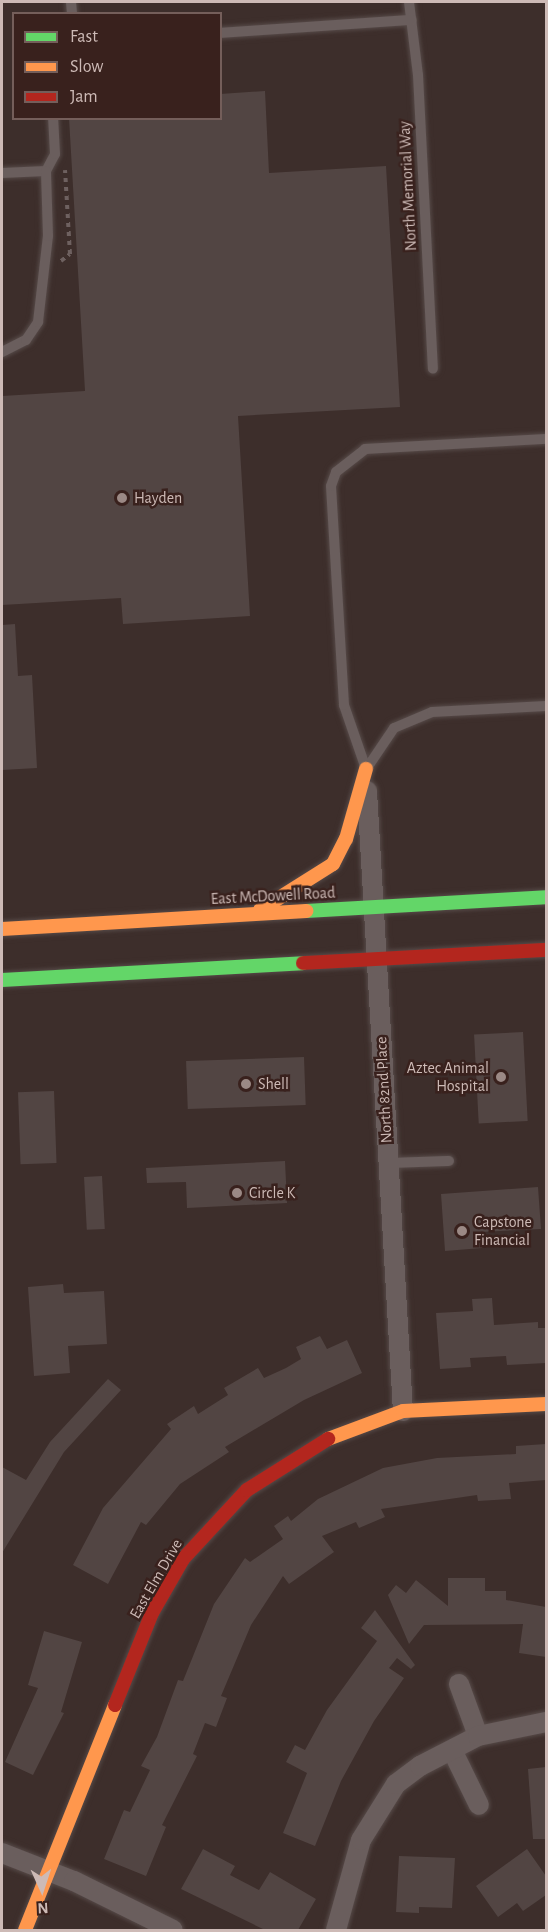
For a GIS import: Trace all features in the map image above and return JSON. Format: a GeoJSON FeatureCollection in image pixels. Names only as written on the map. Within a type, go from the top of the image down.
{"type":"FeatureCollection","features":[{"type":"Feature","properties":{"kind":"main road"},"geometry":{"type":"LineString","coordinates":[[251,914],[333,864],[346,839],[366,769]]}},
{"type":"Feature","properties":{"kind":"main road","name":"East McDowell Road"},"geometry":{"type":"LineString","coordinates":[[2,929],[546,897]]}},
{"type":"Feature","properties":{"kind":"main road"},"geometry":{"type":"LineString","coordinates":[[2,980],[546,950]]}},
{"type":"Feature","properties":{"kind":"main road","name":"East Elm Drive"},"geometry":{"type":"LineString","coordinates":[[25,1930],[47,1870],[152,1613],[183,1559],[247,1490],[279,1467],[321,1442],[404,1411],[546,1404]]}},
{"type":"Feature","properties":{"kind":"street","name":"North 82nd Place"},"geometry":{"type":"LineString","coordinates":[[366,769],[372,907],[404,1411]]}},
{"type":"Feature","properties":{"kind":"street"},"geometry":{"type":"LineString","coordinates":[[459,1684],[478,1736]]}},
{"type":"Feature","properties":{"kind":"street"},"geometry":{"type":"LineString","coordinates":[[336,1930],[361,1840],[378,1808],[396,1784],[420,1766],[478,1736],[546,1722]]}},
{"type":"Feature","properties":{"kind":"street"},"geometry":{"type":"LineString","coordinates":[[452,1750],[479,1805]]}},
{"type":"Feature","properties":{"kind":"street"},"geometry":{"type":"LineString","coordinates":[[2,1853],[47,1870],[173,1930]]}},
{"type":"Feature","properties":{"kind":"lane","name":"North Memorial Way"},"geometry":{"type":"LineString","coordinates":[[409,2],[412,20],[433,369]]}},
{"type":"Feature","properties":{"kind":"lane"},"geometry":{"type":"LineString","coordinates":[[222,33],[412,20]]}},
{"type":"Feature","properties":{"kind":"lane"},"geometry":{"type":"LineString","coordinates":[[2,352],[26,340],[38,322],[48,236],[46,171],[55,154],[53,120]]}},
{"type":"Feature","properties":{"kind":"lane"},"geometry":{"type":"LineString","coordinates":[[2,173],[46,171]]}},
{"type":"Feature","properties":{"kind":"lane"},"geometry":{"type":"LineString","coordinates":[[366,769],[344,705],[331,486],[336,472],[365,449],[546,439]]}},
{"type":"Feature","properties":{"kind":"lane"},"geometry":{"type":"LineString","coordinates":[[366,769],[394,728],[432,712],[546,706]]}},
{"type":"Feature","properties":{"kind":"lane"},"geometry":{"type":"LineString","coordinates":[[388,1163],[449,1161]]}},
{"type":"Feature","properties":{"kind":"building","name":"Hayden"},"geometry":{"type":"Polygon","coordinates":[[[265,91],[269,173],[386,166],[400,407],[238,416],[250,616],[123,624],[121,598],[2,605],[2,396],[85,391],[69,120],[222,120],[222,94],[265,91]]]}},
{"type":"Feature","properties":{"kind":"building"},"geometry":{"type":"Polygon","coordinates":[[[15,624],[18,676],[32,675],[37,768],[2,770],[2,625],[15,624]]]}},
{"type":"Feature","properties":{"kind":"building","name":"Aztec Animal Hospital"},"geometry":{"type":"Polygon","coordinates":[[[523,1032],[528,1121],[479,1123],[474,1035],[523,1032]]]}},
{"type":"Feature","properties":{"kind":"building","name":"Shell"},"geometry":{"type":"Polygon","coordinates":[[[304,1057],[306,1105],[188,1109],[186,1061],[304,1057]]]}},
{"type":"Feature","properties":{"kind":"building"},"geometry":{"type":"Polygon","coordinates":[[[54,1091],[57,1163],[21,1164],[18,1092],[54,1091]]]}},
{"type":"Feature","properties":{"kind":"building","name":"Circle K"},"geometry":{"type":"Polygon","coordinates":[[[285,1161],[287,1203],[187,1208],[186,1182],[147,1183],[146,1168],[285,1161]]]}},
{"type":"Feature","properties":{"kind":"building"},"geometry":{"type":"Polygon","coordinates":[[[102,1176],[105,1229],[87,1230],[84,1177],[102,1176]]]}},
{"type":"Feature","properties":{"kind":"building","name":"Capstone Financial"},"geometry":{"type":"Polygon","coordinates":[[[538,1187],[541,1229],[480,1232],[482,1248],[445,1251],[441,1194],[538,1187]]]}},
{"type":"Feature","properties":{"kind":"building"},"geometry":{"type":"Polygon","coordinates":[[[63,1284],[64,1293],[104,1291],[107,1344],[68,1346],[70,1373],[34,1376],[28,1287],[63,1284]]]}},
{"type":"Feature","properties":{"kind":"building"},"geometry":{"type":"Polygon","coordinates":[[[492,1298],[494,1325],[538,1322],[538,1328],[546,1328],[546,1363],[507,1365],[506,1356],[470,1358],[471,1367],[440,1369],[436,1313],[473,1311],[472,1299],[492,1298]]]}},
{"type":"Feature","properties":{"kind":"building"},"geometry":{"type":"Polygon","coordinates":[[[320,1336],[327,1349],[347,1340],[362,1373],[304,1400],[225,1447],[229,1452],[180,1484],[146,1525],[141,1522],[108,1584],[73,1565],[103,1508],[171,1429],[167,1424],[194,1406],[198,1414],[228,1395],[224,1388],[258,1368],[264,1378],[286,1368],[301,1359],[296,1347],[320,1336]]]}},
{"type":"Feature","properties":{"kind":"building"},"geometry":{"type":"Polygon","coordinates":[[[108,1379],[121,1390],[64,1452],[2,1553],[2,1467],[26,1480],[50,1442],[108,1379]]]}},
{"type":"Feature","properties":{"kind":"building"},"geometry":{"type":"Polygon","coordinates":[[[546,1444],[546,1480],[509,1483],[511,1499],[478,1501],[477,1495],[381,1509],[385,1517],[359,1528],[356,1522],[322,1536],[334,1552],[289,1584],[283,1576],[251,1625],[221,1696],[227,1698],[216,1727],[205,1723],[193,1754],[197,1756],[162,1825],[166,1827],[146,1876],[104,1859],[124,1810],[130,1812],[150,1770],[141,1766],[157,1737],[178,1680],[183,1681],[214,1604],[245,1558],[250,1562],[283,1539],[274,1526],[288,1516],[291,1521],[318,1499],[383,1468],[437,1458],[516,1454],[516,1446],[546,1444]]]}},
{"type":"Feature","properties":{"kind":"building"},"geometry":{"type":"Polygon","coordinates":[[[448,1578],[485,1578],[485,1591],[506,1591],[506,1600],[546,1607],[546,1657],[519,1653],[523,1624],[424,1625],[409,1644],[388,1595],[396,1585],[406,1593],[416,1580],[448,1606],[448,1578]]]}},
{"type":"Feature","properties":{"kind":"building"},"geometry":{"type":"Polygon","coordinates":[[[375,1610],[415,1665],[411,1669],[397,1658],[389,1668],[404,1678],[374,1721],[341,1781],[315,1846],[283,1833],[307,1773],[286,1762],[295,1745],[305,1750],[327,1710],[377,1641],[361,1628],[375,1610]]]}},
{"type":"Feature","properties":{"kind":"building"},"geometry":{"type":"Polygon","coordinates":[[[44,1631],[82,1642],[61,1712],[64,1713],[33,1775],[5,1762],[38,1688],[28,1685],[44,1631]]]}},
{"type":"Feature","properties":{"kind":"building"},"geometry":{"type":"Polygon","coordinates":[[[546,1767],[546,1839],[533,1839],[528,1769],[546,1767]]]}},
{"type":"Feature","properties":{"kind":"building"},"geometry":{"type":"Polygon","coordinates":[[[203,1849],[235,1866],[230,1875],[259,1890],[270,1872],[316,1899],[298,1930],[265,1930],[181,1889],[203,1849]]]}},
{"type":"Feature","properties":{"kind":"building"},"geometry":{"type":"Polygon","coordinates":[[[527,1849],[546,1876],[546,1895],[523,1911],[517,1903],[498,1917],[476,1886],[527,1849]]]}},
{"type":"Feature","properties":{"kind":"building"},"geometry":{"type":"Polygon","coordinates":[[[399,1856],[455,1858],[452,1908],[419,1907],[419,1913],[396,1912],[399,1856]]]}},
{"type":"Feature","properties":{"kind":"traffic: fast"},"geometry":{"type":"LineString","coordinates":[[306,911],[546,897]]}},
{"type":"Feature","properties":{"kind":"traffic: fast"},"geometry":{"type":"LineString","coordinates":[[2,980],[303,963]]}},
{"type":"Feature","properties":{"kind":"traffic: slow"},"geometry":{"type":"LineString","coordinates":[[260,910],[333,864],[346,839],[366,769]]}},
{"type":"Feature","properties":{"kind":"traffic: slow"},"geometry":{"type":"LineString","coordinates":[[2,929],[306,911]]}},
{"type":"Feature","properties":{"kind":"traffic: slow"},"geometry":{"type":"LineString","coordinates":[[328,1439],[403,1411],[546,1404]]}},
{"type":"Feature","properties":{"kind":"traffic: slow"},"geometry":{"type":"LineString","coordinates":[[25,1930],[115,1705]]}},
{"type":"Feature","properties":{"kind":"traffic: jam"},"geometry":{"type":"LineString","coordinates":[[303,963],[546,950]]}},
{"type":"Feature","properties":{"kind":"traffic: jam"},"geometry":{"type":"LineString","coordinates":[[115,1705],[152,1613],[183,1559],[247,1490],[328,1439]]}},
{"type":"Feature","properties":{"kind":"place","name":"Hayden"},"geometry":{"type":"Point","coordinates":[122,498]}},
{"type":"Feature","properties":{"kind":"place","name":"Aztec Animal Hospital"},"geometry":{"type":"Point","coordinates":[501,1077]}},
{"type":"Feature","properties":{"kind":"place","name":"Shell"},"geometry":{"type":"Point","coordinates":[246,1084]}},
{"type":"Feature","properties":{"kind":"place","name":"Circle K"},"geometry":{"type":"Point","coordinates":[237,1193]}},
{"type":"Feature","properties":{"kind":"place","name":"Capstone Financial"},"geometry":{"type":"Point","coordinates":[462,1231]}}]}
